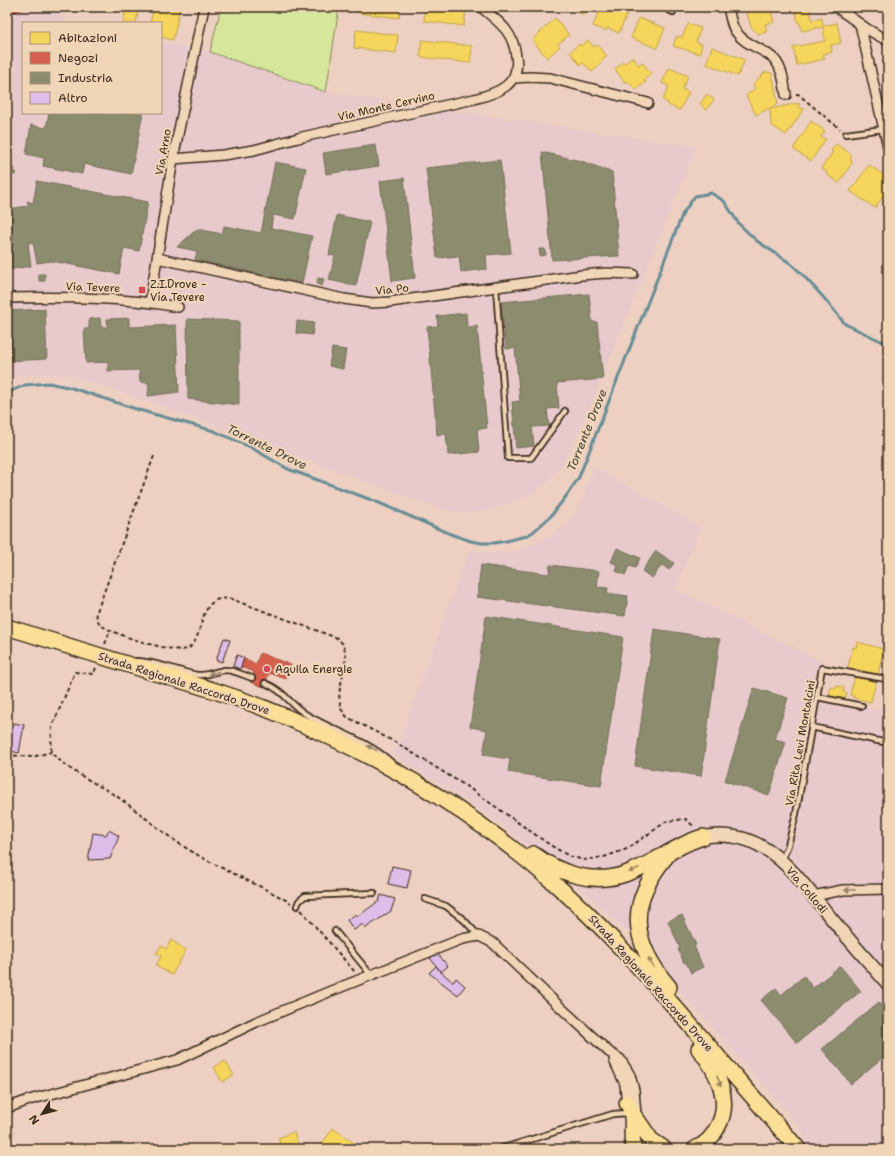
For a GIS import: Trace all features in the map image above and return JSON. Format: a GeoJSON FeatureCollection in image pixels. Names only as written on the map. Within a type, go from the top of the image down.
{"type":"FeatureCollection","features":[{"type":"Feature","properties":{"kind":"main road","name":"Strada Regionale Raccordo Drove"},"geometry":{"type":"LineString","coordinates":[[7,627],[267,709],[316,730],[400,774],[441,798],[510,848],[554,883],[582,908],[637,965],[797,1148]]}},
{"type":"Feature","properties":{"kind":"main road"},"geometry":{"type":"LineString","coordinates":[[441,798],[474,810],[546,863],[560,871],[574,876],[597,879],[617,876],[636,870],[687,842],[703,837]]}},
{"type":"Feature","properties":{"kind":"main road"},"geometry":{"type":"LineString","coordinates":[[669,853],[652,874],[640,901],[638,915],[639,931],[644,950],[650,962],[662,978],[774,1107],[784,1121],[797,1148]]}},
{"type":"Feature","properties":{"kind":"main road"},"geometry":{"type":"LineString","coordinates":[[582,908],[592,925],[605,942],[688,1035],[703,1054],[717,1076],[723,1099],[721,1121],[711,1138],[695,1149]]}},
{"type":"Feature","properties":{"kind":"main road"},"geometry":{"type":"LineString","coordinates":[[635,1149],[631,1113],[630,1108],[630,1112],[651,1140],[665,1149]]}},
{"type":"Feature","properties":{"kind":"main road"},"geometry":{"type":"LineString","coordinates":[[646,1149],[665,1149]]}},
{"type":"Feature","properties":{"kind":"street","name":"Via Arno"},"geometry":{"type":"LineString","coordinates":[[150,302],[173,159],[204,7]]}},
{"type":"Feature","properties":{"kind":"street"},"geometry":{"type":"LineString","coordinates":[[481,7],[500,23],[508,33],[517,59],[514,78],[550,78],[648,103]]}},
{"type":"Feature","properties":{"kind":"street"},"geometry":{"type":"LineString","coordinates":[[728,7],[736,33],[744,40],[766,53],[776,63],[781,72],[786,95]]}},
{"type":"Feature","properties":{"kind":"street"},"geometry":{"type":"LineString","coordinates":[[836,7],[888,41]]}},
{"type":"Feature","properties":{"kind":"street"},"geometry":{"type":"LineString","coordinates":[[860,24],[888,147]]}},
{"type":"Feature","properties":{"kind":"street","name":"Via Monte Cervino"},"geometry":{"type":"LineString","coordinates":[[173,159],[222,155],[254,150],[298,138],[478,98],[500,90],[514,78]]}},
{"type":"Feature","properties":{"kind":"street","name":"Via Po"},"geometry":{"type":"LineString","coordinates":[[157,258],[333,297],[363,302],[390,302],[592,274],[632,274]]}},
{"type":"Feature","properties":{"kind":"street","name":"Via Tevere"},"geometry":{"type":"LineString","coordinates":[[7,298],[81,298],[150,302],[178,307]]}},
{"type":"Feature","properties":{"kind":"street","name":"Via Collodi"},"geometry":{"type":"LineString","coordinates":[[703,837],[723,835],[745,839],[762,846],[782,860],[794,872],[888,984]]}},
{"type":"Feature","properties":{"kind":"street"},"geometry":{"type":"LineString","coordinates":[[813,896],[850,890],[888,889]]}},
{"type":"Feature","properties":{"kind":"street"},"geometry":{"type":"LineString","coordinates":[[7,1108],[29,1100],[177,1060],[256,1022],[462,939],[479,936],[493,943],[610,1052],[620,1059],[630,1075],[635,1094],[630,1112],[628,1149]]}},
{"type":"Feature","properties":{"kind":"street"},"geometry":{"type":"LineString","coordinates":[[610,1052],[623,1077],[630,1112]]}},
{"type":"Feature","properties":{"kind":"lane"},"geometry":{"type":"LineString","coordinates":[[662,7],[673,12]]}},
{"type":"Feature","properties":{"kind":"lane"},"geometry":{"type":"LineString","coordinates":[[846,134],[883,129]]}},
{"type":"Feature","properties":{"kind":"lane"},"geometry":{"type":"LineString","coordinates":[[496,287],[508,458],[531,458],[565,411]]}},
{"type":"Feature","properties":{"kind":"lane"},"geometry":{"type":"LineString","coordinates":[[122,663],[134,660],[150,662],[201,675],[229,670],[252,678]]}},
{"type":"Feature","properties":{"kind":"lane","name":"Via Rita Levi Montalcini"},"geometry":{"type":"LineString","coordinates":[[782,860],[787,849],[796,814],[822,668],[886,679]]}},
{"type":"Feature","properties":{"kind":"lane"},"geometry":{"type":"LineString","coordinates":[[265,683],[282,692],[305,714],[381,754],[391,762],[400,774]]}},
{"type":"Feature","properties":{"kind":"lane"},"geometry":{"type":"LineString","coordinates":[[817,697],[862,706]]}},
{"type":"Feature","properties":{"kind":"lane"},"geometry":{"type":"LineString","coordinates":[[811,727],[888,743]]}},
{"type":"Feature","properties":{"kind":"lane"},"geometry":{"type":"LineString","coordinates":[[296,906],[305,896],[374,893]]}},
{"type":"Feature","properties":{"kind":"lane"},"geometry":{"type":"LineString","coordinates":[[425,899],[446,906],[464,920],[479,936]]}},
{"type":"Feature","properties":{"kind":"lane"},"geometry":{"type":"LineString","coordinates":[[336,930],[371,976]]}},
{"type":"Feature","properties":{"kind":"lane"},"geometry":{"type":"LineString","coordinates":[[500,1149],[613,1114],[630,1112]]}},
{"type":"Feature","properties":{"kind":"path"},"geometry":{"type":"LineString","coordinates":[[786,95],[798,94],[846,134]]}},
{"type":"Feature","properties":{"kind":"path"},"geometry":{"type":"LineString","coordinates":[[154,456],[96,614],[100,625],[110,631],[161,647],[180,650],[187,649],[195,639],[206,610],[211,604],[217,599],[223,597],[231,599],[337,638],[343,644],[346,651],[339,694],[341,709],[347,717],[395,742],[462,784],[550,845],[569,856],[584,860],[604,857],[627,849],[667,821],[686,819],[703,837]]}},
{"type":"Feature","properties":{"kind":"path"},"geometry":{"type":"LineString","coordinates":[[105,645],[110,631]]}},
{"type":"Feature","properties":{"kind":"path"},"geometry":{"type":"LineString","coordinates":[[98,663],[94,674],[75,672],[52,727],[51,752],[60,762],[122,800],[163,833],[196,854],[264,887],[296,906],[361,979]]}},
{"type":"Feature","properties":{"kind":"path"},"geometry":{"type":"LineString","coordinates":[[7,755],[32,758],[51,752]]}},
{"type":"Feature","properties":{"kind":"shaded area"},"geometry":{"type":"Polygon","coordinates":[[[7,7],[61,7],[65,22],[22,22],[22,114],[162,114],[162,42],[210,52],[326,92],[696,147],[583,425],[566,458],[551,479],[533,493],[512,503],[489,510],[464,513],[437,508],[153,403],[70,375],[31,375],[7,377],[7,7]]]}},
{"type":"Feature","properties":{"kind":"shaded area"},"geometry":{"type":"Polygon","coordinates":[[[594,467],[701,527],[675,589],[824,662],[821,700],[888,711],[888,1149],[808,1149],[801,1128],[639,944],[609,915],[574,882],[489,815],[394,755],[469,550],[493,553],[515,552],[548,537],[568,524],[581,502],[594,467]]]}},
{"type":"Feature","properties":{"kind":"green space"},"geometry":{"type":"Polygon","coordinates":[[[221,7],[339,7],[326,92],[210,52],[221,7]]]}},
{"type":"Feature","properties":{"kind":"building: Abitazioni"},"geometry":{"type":"Polygon","coordinates":[[[126,7],[139,7],[136,22],[123,22],[126,7]]]}},
{"type":"Feature","properties":{"kind":"building: Abitazioni"},"geometry":{"type":"Polygon","coordinates":[[[154,7],[180,8],[173,40],[162,37],[162,22],[150,22],[154,7]]]}},
{"type":"Feature","properties":{"kind":"building: Abitazioni"},"geometry":{"type":"Polygon","coordinates":[[[358,7],[400,7],[399,18],[358,13],[358,7]]]}},
{"type":"Feature","properties":{"kind":"building: Abitazioni"},"geometry":{"type":"Polygon","coordinates":[[[425,7],[466,9],[464,26],[424,21],[425,7]]]}},
{"type":"Feature","properties":{"kind":"building: Abitazioni"},"geometry":{"type":"Polygon","coordinates":[[[568,7],[588,7],[584,15],[568,7]]]}},
{"type":"Feature","properties":{"kind":"building: Abitazioni"},"geometry":{"type":"Polygon","coordinates":[[[601,7],[630,7],[619,33],[607,28],[606,31],[593,26],[601,7]]]}},
{"type":"Feature","properties":{"kind":"building: Abitazioni"},"geometry":{"type":"Polygon","coordinates":[[[745,7],[770,7],[774,22],[765,24],[767,32],[758,34],[751,27],[745,7]]]}},
{"type":"Feature","properties":{"kind":"building: Abitazioni"},"geometry":{"type":"Polygon","coordinates":[[[795,7],[809,7],[812,20],[822,18],[823,26],[837,23],[841,43],[831,45],[832,52],[823,54],[825,59],[797,65],[793,47],[825,41],[823,27],[802,31],[800,23],[798,23],[795,7]]]}},
{"type":"Feature","properties":{"kind":"building: Abitazioni"},"geometry":{"type":"Polygon","coordinates":[[[555,18],[569,35],[558,44],[560,46],[547,58],[532,40],[555,18]]]}},
{"type":"Feature","properties":{"kind":"building: Abitazioni"},"geometry":{"type":"Polygon","coordinates":[[[639,18],[665,28],[657,48],[631,38],[639,18]]]}},
{"type":"Feature","properties":{"kind":"building: Abitazioni"},"geometry":{"type":"Polygon","coordinates":[[[688,24],[701,28],[696,42],[702,44],[700,54],[673,46],[677,36],[682,37],[688,24]]]}},
{"type":"Feature","properties":{"kind":"building: Abitazioni"},"geometry":{"type":"Polygon","coordinates":[[[356,30],[398,35],[396,53],[354,48],[356,30]]]}},
{"type":"Feature","properties":{"kind":"building: Abitazioni"},"geometry":{"type":"Polygon","coordinates":[[[422,40],[472,46],[470,63],[420,57],[422,40]]]}},
{"type":"Feature","properties":{"kind":"building: Abitazioni"},"geometry":{"type":"Polygon","coordinates":[[[588,40],[594,47],[597,45],[607,56],[592,72],[583,63],[580,65],[570,52],[579,44],[581,46],[588,40]]]}},
{"type":"Feature","properties":{"kind":"building: Abitazioni"},"geometry":{"type":"Polygon","coordinates":[[[712,47],[745,60],[738,76],[706,64],[712,47]]]}},
{"type":"Feature","properties":{"kind":"building: Abitazioni"},"geometry":{"type":"Polygon","coordinates":[[[632,57],[639,65],[642,62],[651,74],[644,80],[646,82],[636,90],[627,81],[625,83],[615,69],[632,57]]]}},
{"type":"Feature","properties":{"kind":"building: Abitazioni"},"geometry":{"type":"Polygon","coordinates":[[[883,62],[888,62],[888,87],[887,87],[883,62]]]}},
{"type":"Feature","properties":{"kind":"building: Abitazioni"},"geometry":{"type":"Polygon","coordinates":[[[669,68],[688,76],[682,89],[689,92],[680,110],[668,105],[668,103],[663,100],[669,86],[662,83],[669,68]]]}},
{"type":"Feature","properties":{"kind":"building: Abitazioni"},"geometry":{"type":"Polygon","coordinates":[[[765,72],[772,73],[778,104],[756,115],[746,96],[755,88],[753,84],[765,72]]]}},
{"type":"Feature","properties":{"kind":"building: Abitazioni"},"geometry":{"type":"Polygon","coordinates":[[[707,94],[714,100],[706,110],[700,104],[707,94]]]}},
{"type":"Feature","properties":{"kind":"building: Abitazioni"},"geometry":{"type":"Polygon","coordinates":[[[799,103],[799,107],[804,109],[786,135],[771,125],[770,109],[799,103]]]}},
{"type":"Feature","properties":{"kind":"building: Abitazioni"},"geometry":{"type":"Polygon","coordinates":[[[811,121],[825,131],[821,137],[826,139],[811,161],[793,149],[811,121]]]}},
{"type":"Feature","properties":{"kind":"building: Abitazioni"},"geometry":{"type":"Polygon","coordinates":[[[836,144],[850,153],[852,163],[839,183],[826,174],[827,172],[821,168],[833,152],[831,151],[836,144]]]}},
{"type":"Feature","properties":{"kind":"building: Abitazioni"},"geometry":{"type":"Polygon","coordinates":[[[869,165],[888,178],[888,189],[875,208],[850,191],[869,165]]]}},
{"type":"Feature","properties":{"kind":"building: Abitazioni"},"geometry":{"type":"Polygon","coordinates":[[[857,642],[883,649],[878,675],[848,667],[853,647],[856,648],[857,642]]]}},
{"type":"Feature","properties":{"kind":"building: Abitazioni"},"geometry":{"type":"Polygon","coordinates":[[[855,677],[876,682],[871,702],[853,698],[854,696],[850,695],[855,677]]]}},
{"type":"Feature","properties":{"kind":"building: Abitazioni"},"geometry":{"type":"Polygon","coordinates":[[[836,686],[844,687],[843,692],[847,693],[845,699],[829,696],[831,687],[836,688],[836,686]]]}},
{"type":"Feature","properties":{"kind":"building: Abitazioni"},"geometry":{"type":"Polygon","coordinates":[[[171,940],[186,950],[172,975],[156,966],[161,956],[156,953],[161,946],[166,949],[171,940]]]}},
{"type":"Feature","properties":{"kind":"building: Abitazioni"},"geometry":{"type":"Polygon","coordinates":[[[225,1061],[234,1075],[222,1082],[214,1067],[225,1061]]]}},
{"type":"Feature","properties":{"kind":"building: Abitazioni"},"geometry":{"type":"Polygon","coordinates":[[[333,1128],[363,1149],[326,1149],[321,1145],[333,1128]]]}},
{"type":"Feature","properties":{"kind":"building: Abitazioni"},"geometry":{"type":"Polygon","coordinates":[[[294,1132],[300,1149],[282,1149],[278,1138],[294,1132]]]}},
{"type":"Feature","properties":{"kind":"building: Negozi"},"geometry":{"type":"Polygon","coordinates":[[[12,7],[32,7],[13,12],[12,7]]]}},
{"type":"Feature","properties":{"kind":"building: Negozi"},"geometry":{"type":"Polygon","coordinates":[[[260,653],[291,665],[286,679],[269,673],[264,687],[250,682],[254,672],[241,667],[244,659],[256,664],[260,653]]]}},
{"type":"Feature","properties":{"kind":"building: Industria"},"geometry":{"type":"Polygon","coordinates":[[[49,114],[143,114],[131,174],[84,164],[82,174],[43,166],[44,158],[26,154],[31,125],[46,128],[49,114]]]}},
{"type":"Feature","properties":{"kind":"building: Industria"},"geometry":{"type":"Polygon","coordinates":[[[376,145],[379,166],[326,174],[323,153],[376,145]]]}},
{"type":"Feature","properties":{"kind":"building: Industria"},"geometry":{"type":"Polygon","coordinates":[[[542,152],[581,161],[612,172],[619,256],[552,260],[542,152]]]}},
{"type":"Feature","properties":{"kind":"building: Industria"},"geometry":{"type":"Polygon","coordinates":[[[7,156],[16,174],[7,179],[7,156]]]}},
{"type":"Feature","properties":{"kind":"building: Industria"},"geometry":{"type":"Polygon","coordinates":[[[500,160],[511,253],[486,255],[487,269],[461,272],[459,256],[437,258],[426,168],[500,160]]]}},
{"type":"Feature","properties":{"kind":"building: Industria"},"geometry":{"type":"Polygon","coordinates":[[[275,162],[306,168],[295,219],[273,215],[271,228],[312,236],[302,283],[195,260],[197,251],[177,247],[197,229],[222,234],[224,226],[261,233],[275,162]]]}},
{"type":"Feature","properties":{"kind":"building: Industria"},"geometry":{"type":"Polygon","coordinates":[[[404,178],[415,278],[392,281],[380,181],[404,178]]]}},
{"type":"Feature","properties":{"kind":"building: Industria"},"geometry":{"type":"Polygon","coordinates":[[[37,181],[148,202],[139,251],[124,248],[119,274],[52,261],[37,263],[33,242],[28,243],[31,266],[7,270],[7,209],[29,206],[27,201],[33,203],[37,181]]]}},
{"type":"Feature","properties":{"kind":"building: Industria"},"geometry":{"type":"Polygon","coordinates":[[[337,215],[370,222],[356,286],[329,280],[335,256],[329,255],[337,215]]]}},
{"type":"Feature","properties":{"kind":"building: Industria"},"geometry":{"type":"Polygon","coordinates":[[[539,249],[545,249],[546,255],[540,256],[539,249]]]}},
{"type":"Feature","properties":{"kind":"building: Industria"},"geometry":{"type":"Polygon","coordinates":[[[39,274],[45,274],[45,281],[39,281],[39,274]]]}},
{"type":"Feature","properties":{"kind":"building: Industria"},"geometry":{"type":"Polygon","coordinates":[[[318,278],[324,279],[322,286],[317,284],[318,278]]]}},
{"type":"Feature","properties":{"kind":"building: Industria"},"geometry":{"type":"Polygon","coordinates":[[[589,294],[592,322],[597,322],[603,379],[557,383],[559,408],[547,409],[549,426],[532,427],[534,446],[516,448],[512,402],[520,401],[515,348],[506,349],[501,302],[589,294]]]}},
{"type":"Feature","properties":{"kind":"building: Industria"},"geometry":{"type":"Polygon","coordinates":[[[45,309],[47,359],[7,361],[7,311],[45,309]]]}},
{"type":"Feature","properties":{"kind":"building: Industria"},"geometry":{"type":"Polygon","coordinates":[[[466,313],[467,327],[477,326],[487,428],[477,429],[479,452],[448,455],[446,434],[437,435],[427,327],[438,326],[437,316],[466,313]]]}},
{"type":"Feature","properties":{"kind":"building: Industria"},"geometry":{"type":"Polygon","coordinates":[[[100,318],[101,327],[108,327],[107,319],[129,318],[129,327],[176,325],[179,392],[148,396],[149,383],[140,382],[139,370],[108,371],[108,362],[86,363],[84,329],[89,329],[89,319],[100,318]]]}},
{"type":"Feature","properties":{"kind":"building: Industria"},"geometry":{"type":"Polygon","coordinates":[[[187,319],[239,321],[239,405],[188,399],[187,319]]]}},
{"type":"Feature","properties":{"kind":"building: Industria"},"geometry":{"type":"Polygon","coordinates":[[[297,321],[314,323],[312,335],[296,333],[297,321]]]}},
{"type":"Feature","properties":{"kind":"building: Industria"},"geometry":{"type":"Polygon","coordinates":[[[332,348],[346,350],[343,369],[329,366],[332,348]]]}},
{"type":"Feature","properties":{"kind":"building: Industria"},"geometry":{"type":"Polygon","coordinates":[[[617,548],[640,558],[635,568],[629,566],[625,575],[616,571],[618,565],[611,562],[617,548]]]}},
{"type":"Feature","properties":{"kind":"building: Industria"},"geometry":{"type":"Polygon","coordinates":[[[656,551],[674,563],[669,570],[662,565],[652,578],[642,571],[656,551]]]}},
{"type":"Feature","properties":{"kind":"building: Industria"},"geometry":{"type":"Polygon","coordinates":[[[481,565],[549,574],[550,565],[599,571],[597,587],[608,588],[607,593],[628,596],[625,616],[477,597],[481,565]]]}},
{"type":"Feature","properties":{"kind":"building: Industria"},"geometry":{"type":"Polygon","coordinates":[[[486,616],[623,637],[601,786],[508,772],[510,759],[483,755],[487,730],[470,727],[486,616]]]}},
{"type":"Feature","properties":{"kind":"building: Industria"},"geometry":{"type":"Polygon","coordinates":[[[654,629],[720,639],[701,776],[635,766],[654,629]]]}},
{"type":"Feature","properties":{"kind":"building: Industria"},"geometry":{"type":"Polygon","coordinates":[[[754,688],[788,698],[775,739],[786,742],[769,795],[725,781],[754,688]]]}},
{"type":"Feature","properties":{"kind":"building: Industria"},"geometry":{"type":"Polygon","coordinates":[[[888,715],[888,740],[883,739],[888,715]]]}},
{"type":"Feature","properties":{"kind":"building: Industria"},"geometry":{"type":"Polygon","coordinates":[[[682,915],[696,945],[694,946],[703,967],[691,973],[686,962],[684,963],[678,949],[680,948],[668,921],[682,915]]]}},
{"type":"Feature","properties":{"kind":"building: Industria"},"geometry":{"type":"Polygon","coordinates":[[[840,966],[861,991],[797,1043],[761,1000],[776,988],[781,995],[804,976],[813,988],[840,966]]]}},
{"type":"Feature","properties":{"kind":"building: Industria"},"geometry":{"type":"Polygon","coordinates":[[[879,1002],[888,1013],[888,1053],[851,1084],[822,1049],[879,1002]]]}},
{"type":"Feature","properties":{"kind":"building: Altro"},"geometry":{"type":"Polygon","coordinates":[[[224,638],[230,640],[222,662],[216,660],[224,638]]]}},
{"type":"Feature","properties":{"kind":"building: Altro"},"geometry":{"type":"Polygon","coordinates":[[[237,655],[244,658],[240,669],[233,666],[237,655]]]}},
{"type":"Feature","properties":{"kind":"building: Altro"},"geometry":{"type":"Polygon","coordinates":[[[14,723],[24,725],[19,753],[7,750],[7,727],[13,728],[14,723]]]}},
{"type":"Feature","properties":{"kind":"building: Altro"},"geometry":{"type":"Polygon","coordinates":[[[109,830],[119,836],[110,859],[88,860],[93,833],[106,835],[109,830]]]}},
{"type":"Feature","properties":{"kind":"building: Altro"},"geometry":{"type":"Polygon","coordinates":[[[392,866],[411,870],[407,888],[388,884],[392,866]]]}},
{"type":"Feature","properties":{"kind":"building: Altro"},"geometry":{"type":"Polygon","coordinates":[[[381,895],[395,899],[391,911],[366,928],[363,924],[354,930],[347,920],[356,914],[358,916],[379,901],[381,895]]]}},
{"type":"Feature","properties":{"kind":"building: Altro"},"geometry":{"type":"Polygon","coordinates":[[[437,953],[448,966],[441,972],[430,958],[437,953]]]}},
{"type":"Feature","properties":{"kind":"building: Altro"},"geometry":{"type":"Polygon","coordinates":[[[436,966],[453,982],[456,978],[465,986],[458,995],[429,973],[436,966]]]}},
{"type":"Feature","properties":{"kind":"waterway","name":"Torrente Drove"},"geometry":{"type":"LineString","coordinates":[[7,393],[25,385],[49,383],[72,388],[139,410],[214,431],[250,447],[288,469],[377,502],[453,535],[471,541],[494,543],[526,536],[533,532],[551,516],[579,477],[683,213],[695,196],[711,193],[724,201],[739,224],[757,241],[790,263],[801,273],[845,324],[888,343]]}},
{"type":"Feature","properties":{"kind":"place","name":"Z.I.Drove - Via Tevere"},"geometry":{"type":"Point","coordinates":[142,290]}},
{"type":"Feature","properties":{"kind":"place","name":"Aquila Energie"},"geometry":{"type":"Point","coordinates":[267,669]}}]}
